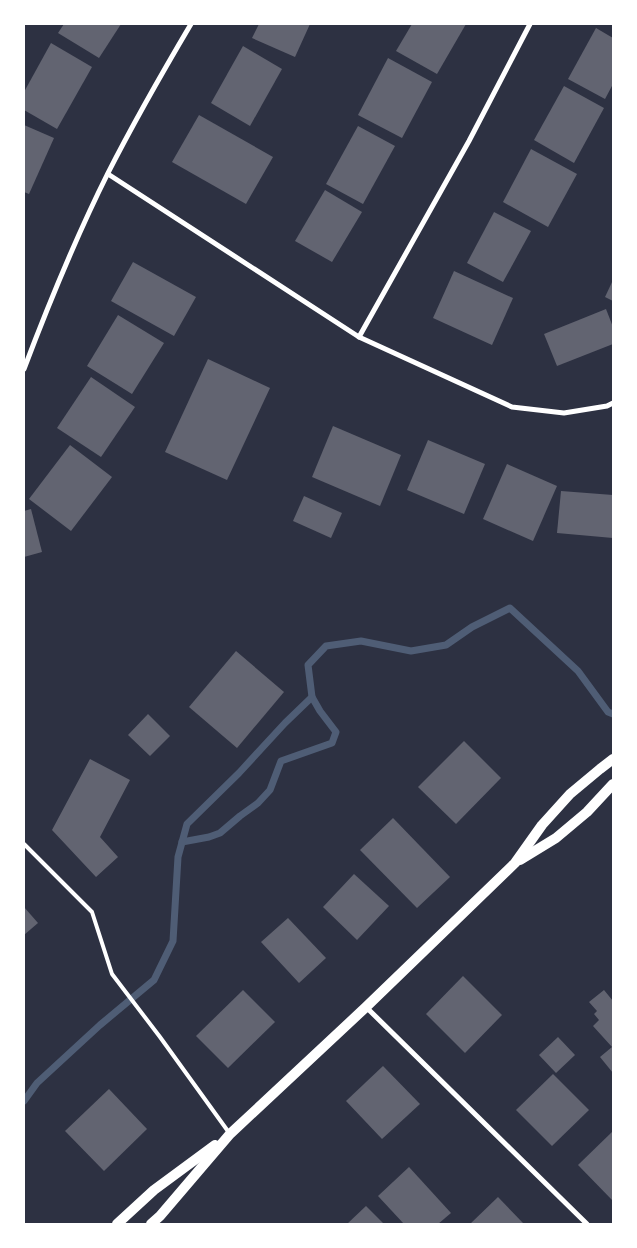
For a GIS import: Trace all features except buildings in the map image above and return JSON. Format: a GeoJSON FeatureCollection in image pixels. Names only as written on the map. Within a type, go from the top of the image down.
{"type":"FeatureCollection","features":[{"type":"Feature","properties":{"kind":"main road"},"geometry":{"type":"LineString","coordinates":[[151,1224],[230,1134],[366,1007],[515,863],[542,825],[570,794],[613,759]]}},
{"type":"Feature","properties":{"kind":"main road"},"geometry":{"type":"LineString","coordinates":[[515,863],[556,838],[587,812],[613,784]]}},
{"type":"Feature","properties":{"kind":"main road"},"geometry":{"type":"LineString","coordinates":[[117,1224],[154,1190],[230,1134]]}},
{"type":"Feature","properties":{"kind":"street"},"geometry":{"type":"LineString","coordinates":[[24,369],[53,294],[108,174],[150,94],[191,24]]}},
{"type":"Feature","properties":{"kind":"street"},"geometry":{"type":"LineString","coordinates":[[359,337],[469,141],[530,24]]}},
{"type":"Feature","properties":{"kind":"street"},"geometry":{"type":"LineString","coordinates":[[108,174],[359,337],[512,407],[564,413],[607,406],[613,403]]}},
{"type":"Feature","properties":{"kind":"street"},"geometry":{"type":"LineString","coordinates":[[366,1007],[587,1224]]}},
{"type":"Feature","properties":{"kind":"lane"},"geometry":{"type":"LineString","coordinates":[[24,844],[92,912],[112,974],[230,1134]]}},
{"type":"Feature","properties":{"kind":"waterway"},"geometry":{"type":"LineString","coordinates":[[24,1101],[37,1083],[100,1025],[154,980],[173,941],[178,857],[187,824],[312,697],[308,665],[326,646],[361,641],[411,651],[446,645],[472,627],[510,608],[578,671],[608,712],[613,714]]}},
{"type":"Feature","properties":{"kind":"waterway"},"geometry":{"type":"LineString","coordinates":[[182,842],[220,833],[258,803],[270,790],[281,761],[332,743],[336,732],[312,697]]}}]}
